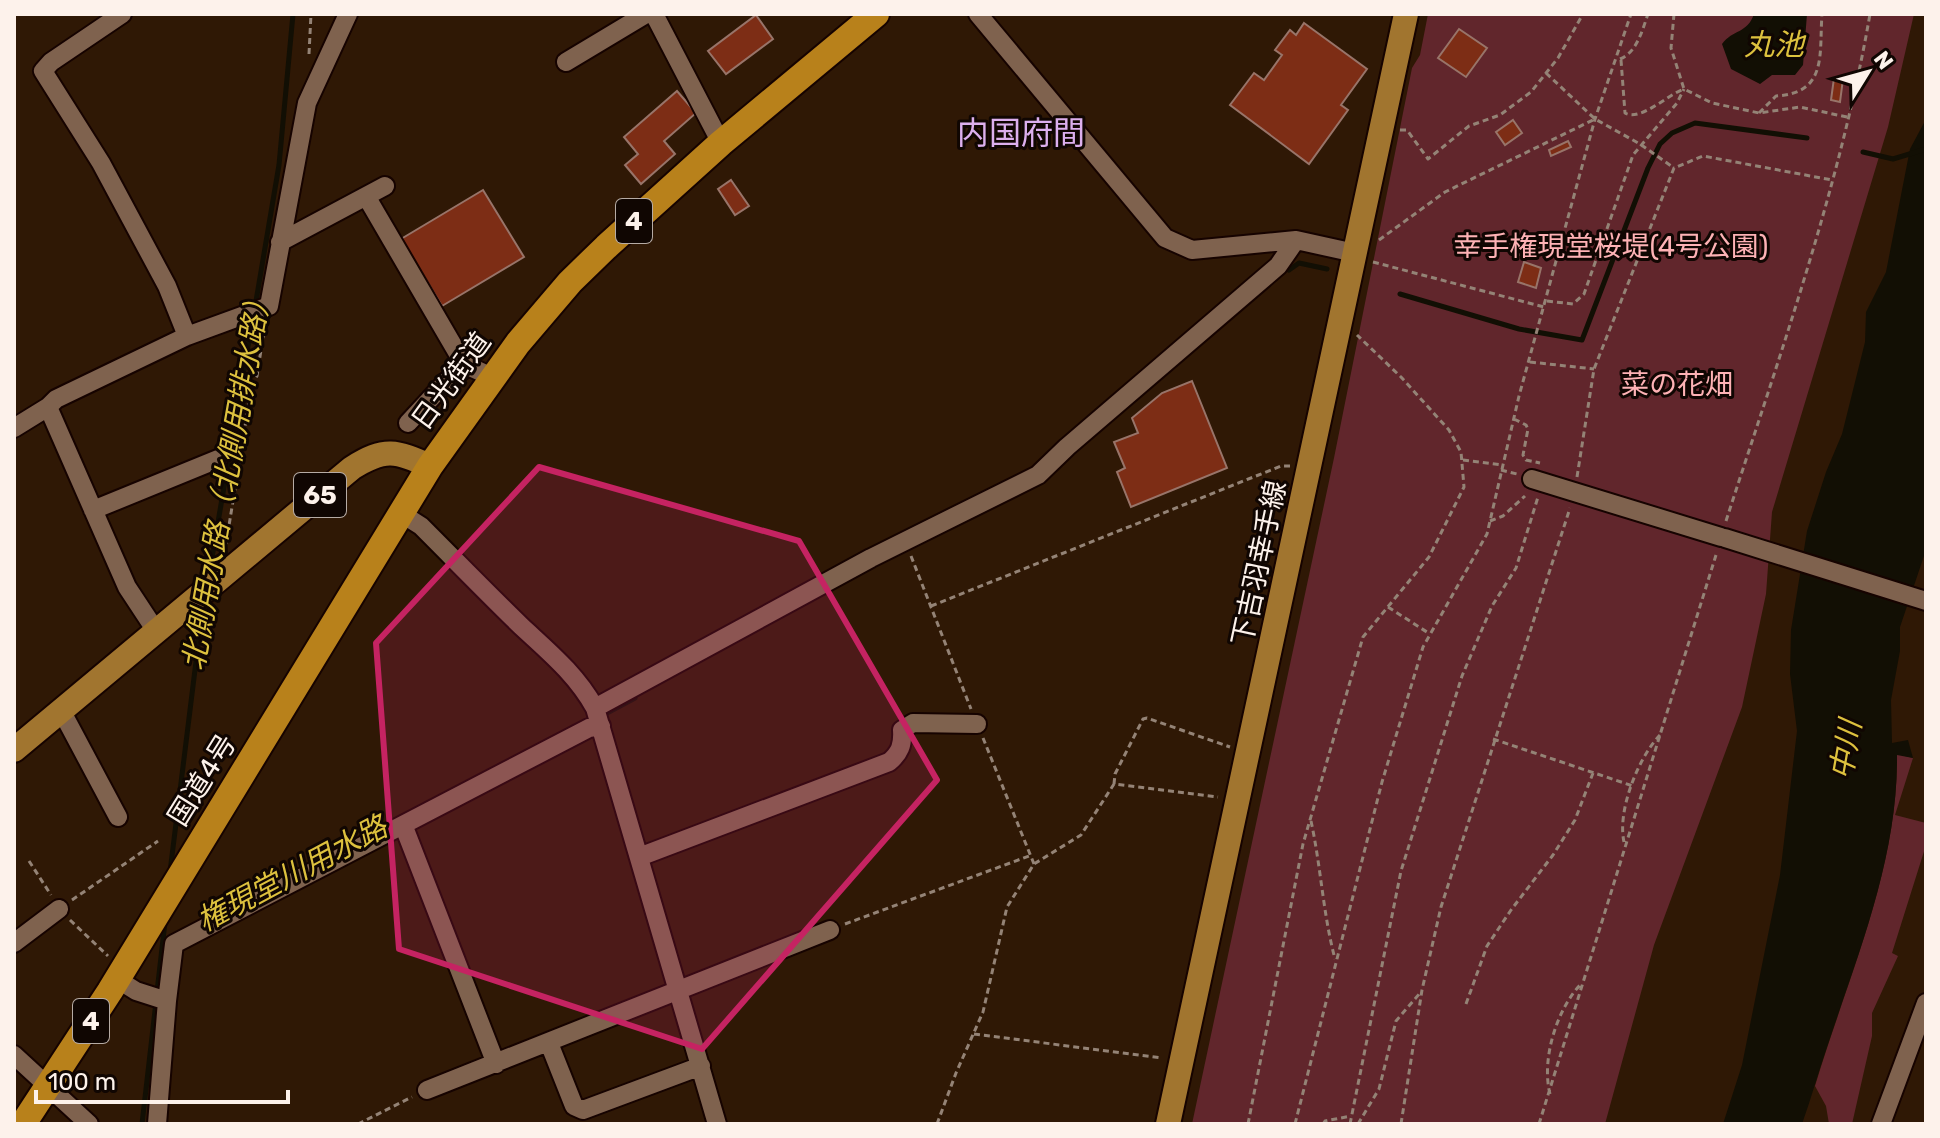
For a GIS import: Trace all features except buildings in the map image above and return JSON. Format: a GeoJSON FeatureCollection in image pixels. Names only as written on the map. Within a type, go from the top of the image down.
{"type":"FeatureCollection","features":[{"type":"Feature","properties":{"kind":"highway","name":"日光街道"},"geometry":{"type":"LineString","coordinates":[[430,466],[492,377],[570,282],[721,143],[876,14]]}},
{"type":"Feature","properties":{"kind":"highway","name":"国道4号"},"geometry":{"type":"LineString","coordinates":[[23,1124],[117,979],[430,466]]}},
{"type":"Feature","properties":{"kind":"main road","name":"下吉羽幸手線"},"geometry":{"type":"LineString","coordinates":[[1168,1124],[1310,467],[1366,253],[1406,14]]}},
{"type":"Feature","properties":{"kind":"main road","name":"日光街道"},"geometry":{"type":"LineString","coordinates":[[14,750],[196,598],[224,565],[352,468],[383,452],[405,455],[430,466]]}},
{"type":"Feature","properties":{"kind":"street"},"geometry":{"type":"LineString","coordinates":[[122,14],[51,62],[43,71],[101,163],[167,286],[187,336]]}},
{"type":"Feature","properties":{"kind":"street"},"geometry":{"type":"LineString","coordinates":[[14,428],[56,399],[187,336],[261,313],[280,242],[307,103],[348,14]]}},
{"type":"Feature","properties":{"kind":"street"},"geometry":{"type":"LineString","coordinates":[[566,62],[646,14]]}},
{"type":"Feature","properties":{"kind":"street"},"geometry":{"type":"LineString","coordinates":[[654,14],[721,143]]}},
{"type":"Feature","properties":{"kind":"street"},"geometry":{"type":"LineString","coordinates":[[978,14],[1165,238],[1192,250],[1296,240],[1366,253]]}},
{"type":"Feature","properties":{"kind":"street"},"geometry":{"type":"LineString","coordinates":[[280,242],[385,186]]}},
{"type":"Feature","properties":{"kind":"street"},"geometry":{"type":"LineString","coordinates":[[366,196],[461,359],[468,366],[492,377]]}},
{"type":"Feature","properties":{"kind":"street"},"geometry":{"type":"LineString","coordinates":[[157,1124],[174,944],[404,827],[589,728],[598,717],[905,541],[1038,475],[1278,266],[1296,240]]}},
{"type":"Feature","properties":{"kind":"street"},"geometry":{"type":"LineString","coordinates":[[408,423],[446,382],[468,366]]}},
{"type":"Feature","properties":{"kind":"street"},"geometry":{"type":"LineString","coordinates":[[48,407],[127,587],[156,631]]}},
{"type":"Feature","properties":{"kind":"street"},"geometry":{"type":"LineString","coordinates":[[93,510],[218,459]]}},
{"type":"Feature","properties":{"kind":"street"},"geometry":{"type":"LineString","coordinates":[[1537,480],[1926,601]]}},
{"type":"Feature","properties":{"kind":"street"},"geometry":{"type":"LineString","coordinates":[[402,514],[421,526],[584,687],[598,717],[717,1124]]}},
{"type":"Feature","properties":{"kind":"street"},"geometry":{"type":"LineString","coordinates":[[61,710],[118,817]]}},
{"type":"Feature","properties":{"kind":"street"},"geometry":{"type":"LineString","coordinates":[[639,857],[889,762],[898,755],[903,742],[902,730],[913,723],[977,724]]}},
{"type":"Feature","properties":{"kind":"street"},"geometry":{"type":"LineString","coordinates":[[404,827],[496,1064]]}},
{"type":"Feature","properties":{"kind":"street"},"geometry":{"type":"LineString","coordinates":[[14,943],[59,909]]}},
{"type":"Feature","properties":{"kind":"street"},"geometry":{"type":"LineString","coordinates":[[427,1090],[830,930]]}},
{"type":"Feature","properties":{"kind":"street"},"geometry":{"type":"LineString","coordinates":[[117,979],[136,991],[167,1001]]}},
{"type":"Feature","properties":{"kind":"street"},"geometry":{"type":"LineString","coordinates":[[1881,1124],[1926,1003]]}},
{"type":"Feature","properties":{"kind":"street"},"geometry":{"type":"LineString","coordinates":[[549,1043],[574,1106],[583,1110],[701,1066]]}},
{"type":"Feature","properties":{"kind":"street"},"geometry":{"type":"LineString","coordinates":[[14,1055],[89,1124]]}},
{"type":"Feature","properties":{"kind":"path"},"geometry":{"type":"LineString","coordinates":[[1396,130],[1407,130],[1428,159],[1469,126],[1500,115],[1531,92],[1583,14]]}},
{"type":"Feature","properties":{"kind":"path"},"geometry":{"type":"LineString","coordinates":[[1295,1124],[1382,782],[1423,647],[1487,534],[1502,465],[1595,119],[1619,58],[1631,14]]}},
{"type":"Feature","properties":{"kind":"path"},"geometry":{"type":"LineString","coordinates":[[1619,58],[1636,46],[1648,14]]}},
{"type":"Feature","properties":{"kind":"path"},"geometry":{"type":"LineString","coordinates":[[1546,301],[1573,304],[1584,294],[1633,155],[1677,103],[1684,89],[1671,48],[1674,14]]}},
{"type":"Feature","properties":{"kind":"path"},"geometry":{"type":"LineString","coordinates":[[1759,113],[1776,96],[1794,95],[1807,87],[1817,74],[1822,14]]}},
{"type":"Feature","properties":{"kind":"path"},"geometry":{"type":"LineString","coordinates":[[1539,1124],[1795,310],[1832,180],[1870,14]]}},
{"type":"Feature","properties":{"kind":"path"},"geometry":{"type":"LineString","coordinates":[[1619,58],[1625,113],[1631,117],[1684,89],[1712,103],[1759,113],[1800,107],[1847,117]]}},
{"type":"Feature","properties":{"kind":"path"},"geometry":{"type":"LineString","coordinates":[[1546,73],[1595,119],[1642,145],[1674,168]]}},
{"type":"Feature","properties":{"kind":"path"},"geometry":{"type":"LineString","coordinates":[[1366,253],[1445,192],[1595,119]]}},
{"type":"Feature","properties":{"kind":"path"},"geometry":{"type":"LineString","coordinates":[[1401,1124],[1422,990],[1441,907],[1575,492],[1594,369],[1674,168],[1703,156],[1832,180]]}},
{"type":"Feature","properties":{"kind":"path"},"geometry":{"type":"LineString","coordinates":[[1366,253],[1544,307]]}},
{"type":"Feature","properties":{"kind":"path"},"geometry":{"type":"LineString","coordinates":[[224,565],[252,384],[257,376],[261,313]]}},
{"type":"Feature","properties":{"kind":"path"},"geometry":{"type":"LineString","coordinates":[[1248,1124],[1300,859],[1363,637],[1429,557],[1464,487],[1461,452],[1449,430],[1401,377],[1354,332]]}},
{"type":"Feature","properties":{"kind":"path"},"geometry":{"type":"LineString","coordinates":[[1529,362],[1594,369]]}},
{"type":"Feature","properties":{"kind":"path"},"geometry":{"type":"LineString","coordinates":[[1490,521],[1503,516],[1520,502],[1537,480],[1543,466],[1537,461],[1526,460],[1523,455],[1526,425],[1514,419]]}},
{"type":"Feature","properties":{"kind":"path"},"geometry":{"type":"LineString","coordinates":[[1462,460],[1502,465]]}},
{"type":"Feature","properties":{"kind":"path"},"geometry":{"type":"LineString","coordinates":[[931,606],[1281,466],[1310,467]]}},
{"type":"Feature","properties":{"kind":"path"},"geometry":{"type":"LineString","coordinates":[[1350,1124],[1401,871],[1462,676],[1492,606],[1516,568],[1533,519],[1537,480]]}},
{"type":"Feature","properties":{"kind":"path"},"geometry":{"type":"LineString","coordinates":[[905,541],[1034,864]]}},
{"type":"Feature","properties":{"kind":"path"},"geometry":{"type":"LineString","coordinates":[[1388,607],[1430,634]]}},
{"type":"Feature","properties":{"kind":"path"},"geometry":{"type":"LineString","coordinates":[[937,1124],[983,1012],[1007,907],[1034,864],[1081,835],[1114,784],[1115,774],[1143,719],[1248,754]]}},
{"type":"Feature","properties":{"kind":"path"},"geometry":{"type":"LineString","coordinates":[[1625,846],[1622,833],[1632,786],[1652,743],[1662,733]]}},
{"type":"Feature","properties":{"kind":"path"},"geometry":{"type":"LineString","coordinates":[[1493,739],[1632,786]]}},
{"type":"Feature","properties":{"kind":"path"},"geometry":{"type":"LineString","coordinates":[[1466,1004],[1487,946],[1575,820],[1593,773]]}},
{"type":"Feature","properties":{"kind":"path"},"geometry":{"type":"LineString","coordinates":[[1114,784],[1238,800]]}},
{"type":"Feature","properties":{"kind":"path"},"geometry":{"type":"LineString","coordinates":[[1310,817],[1336,962]]}},
{"type":"Feature","properties":{"kind":"path"},"geometry":{"type":"LineString","coordinates":[[59,909],[158,841]]}},
{"type":"Feature","properties":{"kind":"path"},"geometry":{"type":"LineString","coordinates":[[830,930],[1030,856]]}},
{"type":"Feature","properties":{"kind":"path"},"geometry":{"type":"LineString","coordinates":[[1550,1094],[1546,1078],[1554,1033],[1573,992],[1583,982]]}},
{"type":"Feature","properties":{"kind":"path"},"geometry":{"type":"LineString","coordinates":[[1358,1124],[1379,1089],[1396,1021],[1422,990]]}},
{"type":"Feature","properties":{"kind":"path"},"geometry":{"type":"LineString","coordinates":[[974,1034],[1182,1061]]}},
{"type":"Feature","properties":{"kind":"path"},"geometry":{"type":"LineString","coordinates":[[358,1124],[427,1090]]}},
{"type":"Feature","properties":{"kind":"path"},"geometry":{"type":"LineString","coordinates":[[1323,1124],[1351,1116]]}},
{"type":"Feature","properties":{"kind":"highlighted area"},"geometry":{"type":"Polygon","coordinates":[[[539,467],[799,541],[937,780],[702,1049],[399,949],[376,643],[539,467]]]}},
{"type":"Feature","properties":{"kind":"green space","name":"幸手権現堂桜堤(4号公園)"},"geometry":{"type":"Polygon","coordinates":[[[1428,14],[1914,14],[1888,127],[1772,512],[1766,594],[1742,707],[1654,945],[1605,1124],[1192,1124],[1334,458],[1412,68],[1420,55],[1428,14]]]}},
{"type":"Feature","properties":{"kind":"green space"},"geometry":{"type":"Polygon","coordinates":[[[1897,754],[1913,758],[1895,815],[1926,823],[1926,845],[1892,953],[1898,956],[1872,1013],[1872,1036],[1852,1124],[1829,1124],[1826,1106],[1815,1086],[1880,881],[1895,797],[1897,754]]]}},
{"type":"Feature","properties":{"kind":"water","name":"丸池"},"geometry":{"type":"Polygon","coordinates":[[[1754,14],[1807,14],[1803,65],[1795,75],[1772,75],[1760,84],[1731,69],[1722,44],[1748,25],[1754,14]]]}},
{"type":"Feature","properties":{"kind":"water","name":"中川"},"geometry":{"type":"Polygon","coordinates":[[[1926,119],[1926,550],[1900,627],[1900,651],[1891,700],[1892,743],[1908,740],[1913,758],[1897,755],[1896,793],[1884,867],[1802,1124],[1723,1124],[1742,1065],[1780,875],[1797,731],[1790,674],[1791,630],[1807,531],[1842,434],[1865,342],[1866,312],[1886,272],[1910,149],[1926,119]]]}},
{"type":"Feature","properties":{"kind":"waterway","name":"北側用水路（北側用排水路）"},"geometry":{"type":"LineString","coordinates":[[255,307],[279,165],[293,14]]}},
{"type":"Feature","properties":{"kind":"waterway","name":"権現堂川用水路"},"geometry":{"type":"LineString","coordinates":[[1400,294],[1519,329],[1582,340],[1648,168],[1660,144],[1672,133],[1695,123],[1807,138]]}},
{"type":"Feature","properties":{"kind":"waterway","name":"権現堂川用水路"},"geometry":{"type":"LineString","coordinates":[[1863,152],[1893,159],[1926,149]]}},
{"type":"Feature","properties":{"kind":"waterway","name":"権現堂川用水路"},"geometry":{"type":"LineString","coordinates":[[1289,270],[1299,263],[1327,269]]}},
{"type":"Feature","properties":{"kind":"waterway","name":"北側用水路（北側用排水路）"},"geometry":{"type":"LineString","coordinates":[[209,575],[253,317]]}},
{"type":"Feature","properties":{"kind":"waterway","name":"北側用水路（北側用排水路）"},"geometry":{"type":"LineString","coordinates":[[170,872],[203,605]]}},
{"type":"Feature","properties":{"kind":"waterway","name":"権現堂川用水路"},"geometry":{"type":"LineString","coordinates":[[607,713],[635,698]]}},
{"type":"Feature","properties":{"kind":"waterway","name":"権現堂川用水路"},"geometry":{"type":"LineString","coordinates":[[157,992],[165,922]]}},
{"type":"Feature","properties":{"kind":"waterway","name":"権現堂川用水路"},"geometry":{"type":"LineString","coordinates":[[142,1124],[156,1002]]}},
{"type":"Feature","properties":{"kind":"district","name":"内国府間"},"geometry":{"type":"Point","coordinates":[1021,133]}},
{"type":"Feature","properties":{"kind":"park label","name":"菜の花畑"},"geometry":{"type":"Point","coordinates":[1677,384]}}]}
